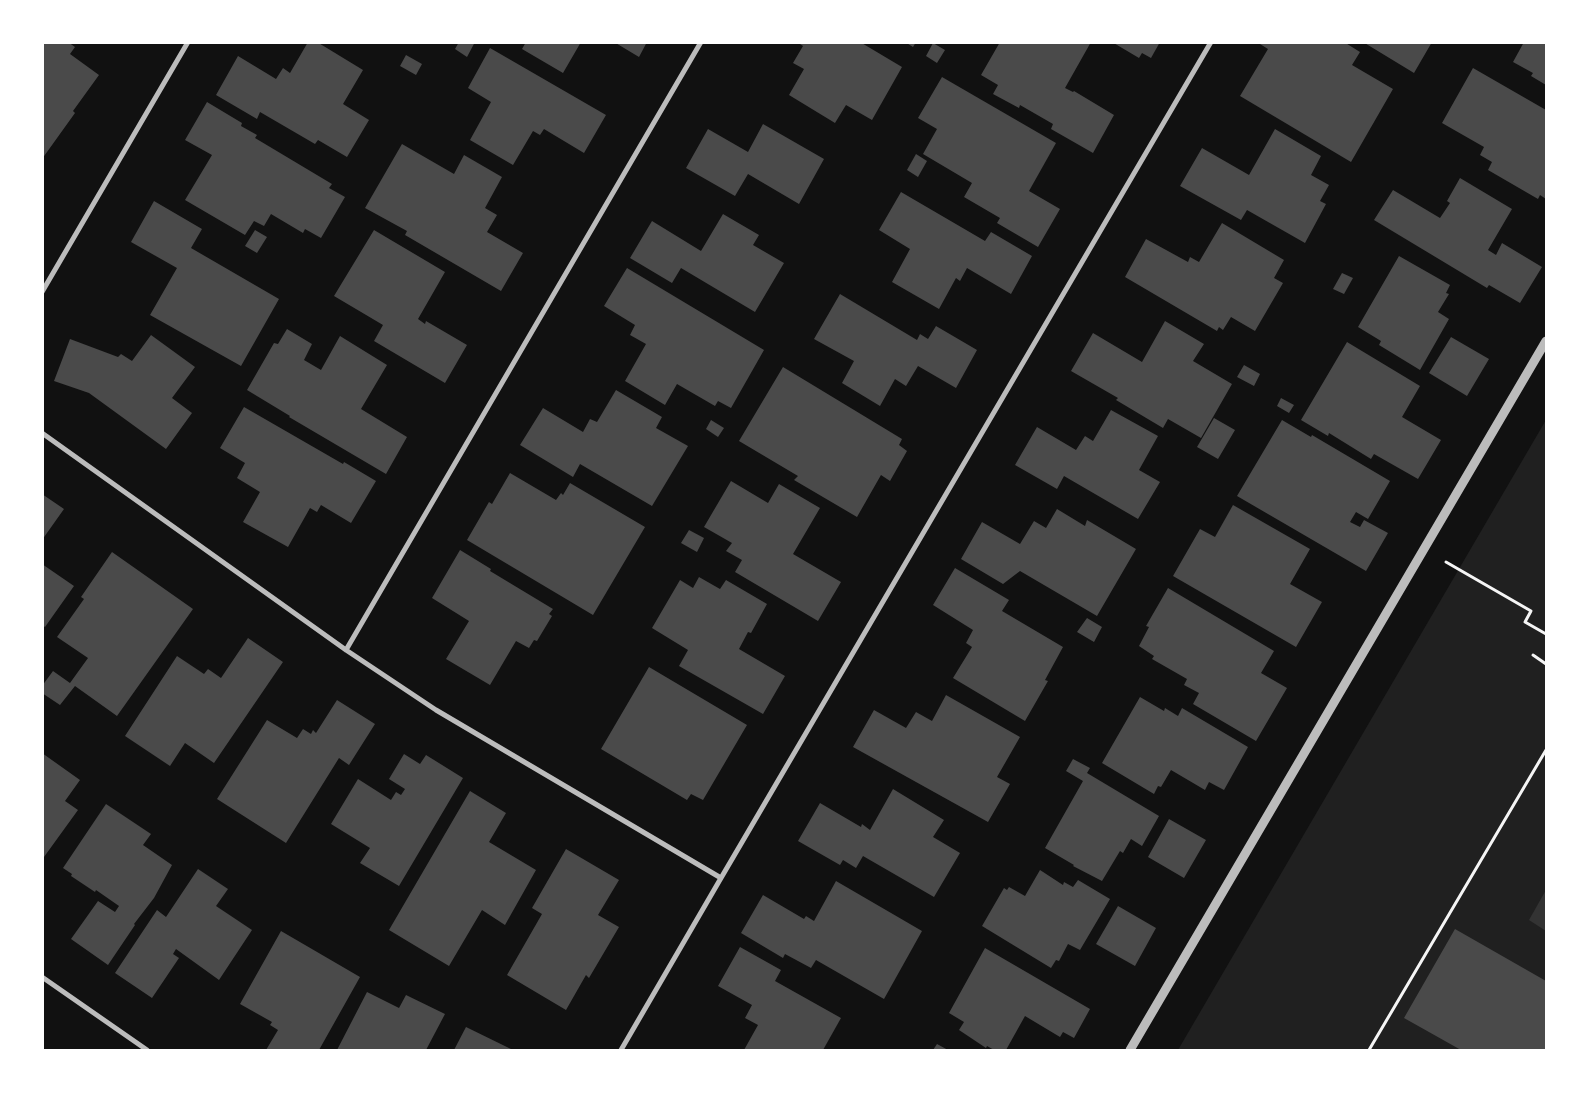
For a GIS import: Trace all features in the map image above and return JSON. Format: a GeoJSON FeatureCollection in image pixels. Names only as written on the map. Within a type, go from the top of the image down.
{"type":"FeatureCollection","features":[{"type":"Feature","properties":{"kind":"street"},"geometry":{"type":"LineString","coordinates":[[42,292],[188,42]]}},
{"type":"Feature","properties":{"kind":"street"},"geometry":{"type":"LineString","coordinates":[[346,650],[701,42]]}},
{"type":"Feature","properties":{"kind":"street"},"geometry":{"type":"LineString","coordinates":[[621,1050],[1211,42]]}},
{"type":"Feature","properties":{"kind":"street"},"geometry":{"type":"LineString","coordinates":[[1130,1050],[1546,341]]}},
{"type":"Feature","properties":{"kind":"street"},"geometry":{"type":"LineString","coordinates":[[42,433],[346,650],[436,710],[721,878]]}},
{"type":"Feature","properties":{"kind":"street"},"geometry":{"type":"LineString","coordinates":[[42,977],[147,1050]]}},
{"type":"Feature","properties":{"kind":"path"},"geometry":{"type":"LineString","coordinates":[[1466,574],[1531,611],[1525,622],[1546,634]]}},
{"type":"Feature","properties":{"kind":"path"},"geometry":{"type":"LineString","coordinates":[[1532,655],[1546,664]]}},
{"type":"Feature","properties":{"kind":"path"},"geometry":{"type":"LineString","coordinates":[[1369,1050],[1546,750]]}},
{"type":"Feature","properties":{"kind":"shaded area"},"geometry":{"type":"Polygon","coordinates":[[[1546,420],[1546,1050],[1178,1050],[1546,420]]]}},
{"type":"Feature","properties":{"kind":"shaded area"},"geometry":{"type":"Polygon","coordinates":[[[1546,890],[1546,931],[1529,920],[1546,890]]]}},
{"type":"Feature","properties":{"kind":"building"},"geometry":{"type":"Polygon","coordinates":[[[42,42],[68,42],[75,47],[70,54],[99,75],[42,159],[42,42]]]}},
{"type":"Feature","properties":{"kind":"building"},"geometry":{"type":"Polygon","coordinates":[[[308,42],[317,42],[363,70],[343,104],[369,120],[347,157],[318,140],[315,144],[260,112],[257,119],[216,95],[238,56],[276,79],[283,68],[290,73],[308,42]]]}},
{"type":"Feature","properties":{"kind":"building"},"geometry":{"type":"Polygon","coordinates":[[[459,42],[475,42],[467,57],[455,49],[459,42]]]}},
{"type":"Feature","properties":{"kind":"building"},"geometry":{"type":"Polygon","coordinates":[[[526,42],[581,42],[563,73],[522,49],[526,42]]]}},
{"type":"Feature","properties":{"kind":"building"},"geometry":{"type":"Polygon","coordinates":[[[614,42],[647,42],[639,57],[614,42]]]}},
{"type":"Feature","properties":{"kind":"building"},"geometry":{"type":"Polygon","coordinates":[[[797,42],[860,42],[902,67],[872,120],[846,105],[835,123],[789,95],[804,69],[793,63],[803,46],[797,42]]]}},
{"type":"Feature","properties":{"kind":"building"},"geometry":{"type":"Polygon","coordinates":[[[905,42],[916,42],[913,47],[905,42]]]}},
{"type":"Feature","properties":{"kind":"building"},"geometry":{"type":"Polygon","coordinates":[[[1000,42],[1091,42],[1065,88],[1074,91],[1114,115],[1093,153],[1051,129],[1053,124],[1020,105],[1019,108],[993,94],[998,85],[981,75],[1000,42]]]}},
{"type":"Feature","properties":{"kind":"building"},"geometry":{"type":"Polygon","coordinates":[[[1112,42],[1160,42],[1151,58],[1142,53],[1139,58],[1112,42]]]}},
{"type":"Feature","properties":{"kind":"building"},"geometry":{"type":"Polygon","coordinates":[[[1262,42],[1344,42],[1360,52],[1352,65],[1393,89],[1351,162],[1240,96],[1268,49],[1260,44],[1262,42]]]}},
{"type":"Feature","properties":{"kind":"building"},"geometry":{"type":"Polygon","coordinates":[[[1363,42],[1432,42],[1414,73],[1363,42]]]}},
{"type":"Feature","properties":{"kind":"building"},"geometry":{"type":"Polygon","coordinates":[[[1524,42],[1546,42],[1546,85],[1531,76],[1533,73],[1513,62],[1524,42]]]}},
{"type":"Feature","properties":{"kind":"building"},"geometry":{"type":"Polygon","coordinates":[[[933,43],[945,50],[937,63],[926,56],[933,43]]]}},
{"type":"Feature","properties":{"kind":"building"},"geometry":{"type":"Polygon","coordinates":[[[490,48],[606,115],[584,153],[544,129],[540,135],[533,131],[513,165],[470,140],[491,102],[468,88],[490,48]]]}},
{"type":"Feature","properties":{"kind":"building"},"geometry":{"type":"Polygon","coordinates":[[[406,55],[422,64],[416,75],[400,66],[406,55]]]}},
{"type":"Feature","properties":{"kind":"building"},"geometry":{"type":"Polygon","coordinates":[[[1473,68],[1546,110],[1546,199],[1540,195],[1538,199],[1488,170],[1492,162],[1480,155],[1484,147],[1442,123],[1473,68]]]}},
{"type":"Feature","properties":{"kind":"building"},"geometry":{"type":"Polygon","coordinates":[[[942,77],[1056,143],[1029,191],[1060,209],[1038,247],[997,223],[1000,218],[964,197],[972,183],[923,154],[937,129],[918,118],[942,77]]]}},
{"type":"Feature","properties":{"kind":"building"},"geometry":{"type":"Polygon","coordinates":[[[207,102],[242,123],[241,126],[257,135],[255,138],[332,184],[329,188],[345,197],[321,238],[305,229],[303,233],[271,214],[264,226],[254,221],[245,235],[185,200],[212,155],[185,140],[207,102]]]}},
{"type":"Feature","properties":{"kind":"building"},"geometry":{"type":"Polygon","coordinates":[[[763,124],[824,159],[799,204],[748,174],[735,196],[686,168],[708,129],[748,152],[763,124]]]}},
{"type":"Feature","properties":{"kind":"building"},"geometry":{"type":"Polygon","coordinates":[[[1275,129],[1321,156],[1311,175],[1329,185],[1320,201],[1326,204],[1305,243],[1247,210],[1241,220],[1180,186],[1202,148],[1249,175],[1275,129]]]}},
{"type":"Feature","properties":{"kind":"building"},"geometry":{"type":"Polygon","coordinates":[[[402,144],[454,174],[464,155],[502,177],[485,208],[497,215],[487,232],[523,253],[501,291],[405,235],[407,231],[365,208],[402,144]]]}},
{"type":"Feature","properties":{"kind":"building"},"geometry":{"type":"Polygon","coordinates":[[[916,154],[927,161],[918,177],[907,170],[916,154]]]}},
{"type":"Feature","properties":{"kind":"building"},"geometry":{"type":"Polygon","coordinates":[[[1460,178],[1512,209],[1488,250],[1496,255],[1502,243],[1542,267],[1520,303],[1489,285],[1487,288],[1374,220],[1393,190],[1440,218],[1450,203],[1447,201],[1460,178]]]}},
{"type":"Feature","properties":{"kind":"building"},"geometry":{"type":"Polygon","coordinates":[[[901,192],[985,241],[991,232],[1032,256],[1011,294],[967,268],[960,281],[956,278],[939,309],[892,282],[910,249],[879,230],[901,192]]]}},
{"type":"Feature","properties":{"kind":"building"},"geometry":{"type":"Polygon","coordinates":[[[154,201],[202,229],[191,248],[279,299],[241,366],[150,315],[177,268],[131,242],[154,201]]]}},
{"type":"Feature","properties":{"kind":"building"},"geometry":{"type":"Polygon","coordinates":[[[723,214],[759,235],[753,245],[784,263],[755,312],[681,268],[672,283],[630,258],[652,221],[701,251],[723,214]]]}},
{"type":"Feature","properties":{"kind":"building"},"geometry":{"type":"Polygon","coordinates":[[[1222,223],[1284,260],[1274,278],[1283,283],[1255,331],[1231,317],[1223,330],[1219,327],[1217,331],[1125,277],[1146,239],[1188,262],[1190,257],[1199,262],[1222,223]]]}},
{"type":"Feature","properties":{"kind":"building"},"geometry":{"type":"Polygon","coordinates":[[[255,230],[267,237],[257,253],[245,246],[255,230]]]}},
{"type":"Feature","properties":{"kind":"building"},"geometry":{"type":"Polygon","coordinates":[[[374,230],[445,272],[418,319],[425,324],[426,321],[467,345],[445,383],[374,341],[383,325],[334,296],[374,230]]]}},
{"type":"Feature","properties":{"kind":"building"},"geometry":{"type":"Polygon","coordinates":[[[1399,256],[1450,285],[1446,293],[1449,294],[1438,312],[1449,319],[1420,370],[1379,345],[1381,341],[1358,327],[1399,256]]]}},
{"type":"Feature","properties":{"kind":"building"},"geometry":{"type":"Polygon","coordinates":[[[627,268],[764,350],[731,408],[718,401],[715,406],[677,384],[665,405],[625,381],[646,344],[630,335],[635,325],[604,306],[627,268]]]}},
{"type":"Feature","properties":{"kind":"building"},"geometry":{"type":"Polygon","coordinates":[[[1342,273],[1353,278],[1344,294],[1333,289],[1342,273]]]}},
{"type":"Feature","properties":{"kind":"building"},"geometry":{"type":"Polygon","coordinates":[[[840,294],[917,340],[920,334],[928,339],[936,326],[977,350],[956,388],[918,366],[906,386],[895,379],[880,406],[842,383],[854,361],[814,339],[840,294]]]}},
{"type":"Feature","properties":{"kind":"building"},"geometry":{"type":"Polygon","coordinates":[[[1165,321],[1204,344],[1193,361],[1232,384],[1201,438],[1168,419],[1163,428],[1116,400],[1118,398],[1071,371],[1093,333],[1142,362],[1165,321]]]}},
{"type":"Feature","properties":{"kind":"building"},"geometry":{"type":"Polygon","coordinates":[[[287,329],[312,344],[304,360],[321,370],[340,336],[387,365],[361,409],[407,437],[386,474],[247,390],[274,343],[278,344],[287,329]]]}},
{"type":"Feature","properties":{"kind":"building"},"geometry":{"type":"Polygon","coordinates":[[[151,335],[195,367],[172,398],[192,413],[166,449],[89,393],[54,381],[70,339],[118,357],[121,354],[132,361],[151,335]]]}},
{"type":"Feature","properties":{"kind":"building"},"geometry":{"type":"Polygon","coordinates":[[[1451,337],[1489,359],[1467,396],[1429,373],[1451,337]]]}},
{"type":"Feature","properties":{"kind":"building"},"geometry":{"type":"Polygon","coordinates":[[[1347,342],[1420,386],[1402,417],[1441,440],[1418,479],[1374,454],[1371,459],[1329,433],[1328,436],[1301,420],[1347,342]]]}},
{"type":"Feature","properties":{"kind":"building"},"geometry":{"type":"Polygon","coordinates":[[[1244,365],[1260,374],[1254,386],[1237,377],[1244,365]]]}},
{"type":"Feature","properties":{"kind":"building"},"geometry":{"type":"Polygon","coordinates":[[[783,367],[902,439],[899,445],[907,451],[890,481],[881,475],[857,517],[794,480],[798,476],[739,441],[783,367]]]}},
{"type":"Feature","properties":{"kind":"building"},"geometry":{"type":"Polygon","coordinates":[[[616,390],[662,417],[656,428],[688,446],[652,506],[580,464],[573,477],[520,445],[543,408],[583,432],[590,419],[597,422],[616,390]]]}},
{"type":"Feature","properties":{"kind":"building"},"geometry":{"type":"Polygon","coordinates":[[[1281,398],[1294,405],[1289,413],[1277,406],[1281,398]]]}},
{"type":"Feature","properties":{"kind":"building"},"geometry":{"type":"Polygon","coordinates":[[[244,407],[376,481],[351,523],[321,505],[317,512],[310,508],[288,547],[243,522],[260,492],[237,478],[245,463],[220,448],[244,407]]]}},
{"type":"Feature","properties":{"kind":"building"},"geometry":{"type":"Polygon","coordinates":[[[1111,410],[1158,436],[1139,470],[1160,482],[1138,519],[1064,476],[1057,489],[1015,465],[1037,427],[1076,450],[1085,436],[1093,441],[1111,410]]]}},
{"type":"Feature","properties":{"kind":"building"},"geometry":{"type":"Polygon","coordinates":[[[1214,418],[1235,430],[1218,459],[1197,447],[1214,418]]]}},
{"type":"Feature","properties":{"kind":"building"},"geometry":{"type":"Polygon","coordinates":[[[711,420],[724,428],[718,437],[706,429],[711,420]]]}},
{"type":"Feature","properties":{"kind":"building"},"geometry":{"type":"Polygon","coordinates":[[[1282,420],[1311,437],[1312,435],[1390,481],[1368,519],[1356,512],[1350,522],[1360,527],[1364,520],[1388,533],[1366,571],[1237,496],[1282,420]]]}},
{"type":"Feature","properties":{"kind":"building"},"geometry":{"type":"Polygon","coordinates":[[[510,473],[556,500],[561,493],[563,495],[570,483],[645,527],[593,615],[467,540],[489,502],[492,504],[510,473]]]}},
{"type":"Feature","properties":{"kind":"building"},"geometry":{"type":"Polygon","coordinates":[[[731,481],[768,503],[779,484],[820,508],[793,554],[841,582],[818,621],[735,572],[742,560],[726,551],[732,543],[704,527],[731,481]]]}},
{"type":"Feature","properties":{"kind":"building"},"geometry":{"type":"Polygon","coordinates":[[[42,494],[64,509],[42,540],[42,494]]]}},
{"type":"Feature","properties":{"kind":"building"},"geometry":{"type":"Polygon","coordinates":[[[1233,505],[1310,549],[1290,584],[1322,602],[1296,647],[1173,576],[1200,529],[1215,537],[1233,505]]]}},
{"type":"Feature","properties":{"kind":"building"},"geometry":{"type":"Polygon","coordinates":[[[1057,509],[1085,526],[1087,520],[1136,549],[1097,616],[1020,571],[1003,584],[961,559],[982,522],[1020,544],[1034,521],[1046,528],[1057,509]]]}},
{"type":"Feature","properties":{"kind":"building"},"geometry":{"type":"Polygon","coordinates":[[[689,530],[704,538],[697,552],[681,543],[689,530]]]}},
{"type":"Feature","properties":{"kind":"building"},"geometry":{"type":"Polygon","coordinates":[[[460,550],[491,569],[490,571],[553,609],[549,614],[552,616],[537,641],[534,640],[529,648],[516,641],[490,685],[446,659],[469,621],[432,598],[460,550]]]}},
{"type":"Feature","properties":{"kind":"building"},"geometry":{"type":"Polygon","coordinates":[[[112,552],[193,609],[117,716],[75,686],[60,705],[42,693],[42,686],[53,671],[70,683],[88,658],[57,637],[84,599],[81,597],[112,552]]]}},
{"type":"Feature","properties":{"kind":"building"},"geometry":{"type":"Polygon","coordinates":[[[42,564],[74,586],[45,627],[42,625],[42,564]]]}},
{"type":"Feature","properties":{"kind":"building"},"geometry":{"type":"Polygon","coordinates":[[[955,568],[1009,600],[1002,611],[1063,647],[1045,680],[1048,681],[1025,721],[953,678],[972,647],[966,643],[973,630],[933,605],[955,568]]]}},
{"type":"Feature","properties":{"kind":"building"},"geometry":{"type":"Polygon","coordinates":[[[699,577],[720,589],[726,580],[767,604],[751,633],[748,632],[739,649],[785,676],[763,714],[679,666],[688,650],[652,628],[680,580],[693,588],[699,577]]]}},
{"type":"Feature","properties":{"kind":"building"},"geometry":{"type":"Polygon","coordinates":[[[1168,588],[1274,651],[1261,673],[1287,688],[1256,741],[1193,704],[1199,693],[1184,685],[1187,679],[1152,659],[1154,656],[1139,646],[1149,627],[1146,626],[1168,588]]]}},
{"type":"Feature","properties":{"kind":"building"},"geometry":{"type":"Polygon","coordinates":[[[1087,618],[1102,627],[1094,642],[1077,632],[1087,618]]]}},
{"type":"Feature","properties":{"kind":"building"},"geometry":{"type":"Polygon","coordinates":[[[248,638],[283,662],[214,763],[185,743],[170,766],[125,736],[177,656],[204,674],[208,669],[221,678],[248,638]]]}},
{"type":"Feature","properties":{"kind":"building"},"geometry":{"type":"Polygon","coordinates":[[[649,667],[747,725],[703,800],[691,794],[687,800],[601,749],[649,667]]]}},
{"type":"Feature","properties":{"kind":"building"},"geometry":{"type":"Polygon","coordinates":[[[946,695],[1020,737],[997,777],[1010,784],[988,822],[853,747],[874,710],[906,728],[916,712],[932,721],[946,695]]]}},
{"type":"Feature","properties":{"kind":"building"},"geometry":{"type":"Polygon","coordinates":[[[1140,697],[1164,711],[1165,708],[1178,716],[1182,708],[1248,747],[1224,790],[1209,782],[1205,790],[1171,770],[1161,787],[1158,786],[1154,794],[1102,763],[1140,697]]]}},
{"type":"Feature","properties":{"kind":"building"},"geometry":{"type":"Polygon","coordinates":[[[337,700],[375,724],[349,765],[339,758],[286,843],[217,799],[267,720],[297,738],[303,729],[311,734],[313,730],[316,733],[337,700]]]}},
{"type":"Feature","properties":{"kind":"building"},"geometry":{"type":"Polygon","coordinates":[[[42,753],[80,780],[65,801],[78,810],[44,857],[42,856],[42,753]]]}},
{"type":"Feature","properties":{"kind":"building"},"geometry":{"type":"Polygon","coordinates":[[[404,754],[420,764],[426,755],[463,778],[399,886],[360,863],[370,848],[331,824],[358,779],[391,800],[396,792],[401,795],[405,789],[389,779],[404,754]]]}},
{"type":"Feature","properties":{"kind":"building"},"geometry":{"type":"Polygon","coordinates":[[[1073,759],[1090,768],[1087,773],[1159,816],[1142,846],[1131,839],[1123,853],[1120,851],[1102,881],[1073,866],[1045,848],[1083,781],[1066,771],[1073,759]]]}},
{"type":"Feature","properties":{"kind":"building"},"geometry":{"type":"Polygon","coordinates":[[[893,789],[944,820],[933,837],[960,853],[934,897],[863,856],[856,868],[843,860],[840,865],[798,841],[820,803],[861,827],[862,824],[870,830],[893,789]]]}},
{"type":"Feature","properties":{"kind":"building"},"geometry":{"type":"Polygon","coordinates":[[[470,791],[506,813],[489,842],[536,870],[505,925],[482,910],[449,966],[389,930],[470,791]]]}},
{"type":"Feature","properties":{"kind":"building"},"geometry":{"type":"Polygon","coordinates":[[[106,804],[151,834],[143,845],[172,865],[154,898],[134,924],[108,965],[71,939],[98,901],[115,912],[119,906],[71,876],[72,874],[63,868],[106,804]]]}},
{"type":"Feature","properties":{"kind":"building"},"geometry":{"type":"Polygon","coordinates":[[[1169,819],[1206,840],[1184,878],[1148,857],[1169,819]]]}},
{"type":"Feature","properties":{"kind":"building"},"geometry":{"type":"Polygon","coordinates":[[[566,849],[619,880],[598,915],[619,927],[589,978],[586,975],[566,1010],[507,975],[542,914],[532,908],[566,849]]]}},
{"type":"Feature","properties":{"kind":"building"},"geometry":{"type":"Polygon","coordinates":[[[198,869],[228,889],[216,906],[252,930],[219,980],[176,949],[173,954],[179,958],[152,998],[115,973],[157,910],[166,917],[198,869]]]}},
{"type":"Feature","properties":{"kind":"building"},"geometry":{"type":"Polygon","coordinates":[[[1040,870],[1063,885],[1064,882],[1073,887],[1078,880],[1110,899],[1080,950],[1068,944],[1059,961],[1056,960],[1051,968],[982,926],[1004,888],[1007,890],[1009,887],[1025,896],[1040,870]]]}},
{"type":"Feature","properties":{"kind":"building"},"geometry":{"type":"Polygon","coordinates":[[[836,881],[922,931],[884,999],[816,960],[811,968],[785,954],[783,958],[741,933],[763,895],[804,919],[806,916],[814,921],[836,881]]]}},
{"type":"Feature","properties":{"kind":"building"},"geometry":{"type":"Polygon","coordinates":[[[1118,906],[1156,928],[1135,966],[1096,944],[1118,906]]]}},
{"type":"Feature","properties":{"kind":"building"},"geometry":{"type":"Polygon","coordinates":[[[1455,929],[1546,981],[1546,1050],[1461,1050],[1404,1018],[1455,929]]]}},
{"type":"Feature","properties":{"kind":"building"},"geometry":{"type":"Polygon","coordinates":[[[281,931],[360,977],[319,1050],[266,1050],[278,1030],[270,1025],[272,1022],[240,1004],[281,931]]]}},
{"type":"Feature","properties":{"kind":"building"},"geometry":{"type":"Polygon","coordinates":[[[740,947],[781,970],[775,981],[841,1018],[823,1050],[744,1050],[758,1025],[745,1018],[752,1005],[718,986],[740,947]]]}},
{"type":"Feature","properties":{"kind":"building"},"geometry":{"type":"Polygon","coordinates":[[[985,948],[1090,1009],[1074,1038],[1063,1032],[1060,1037],[1025,1016],[1006,1050],[994,1050],[987,1046],[986,1048],[959,1030],[964,1022],[949,1013],[985,948]]]}},
{"type":"Feature","properties":{"kind":"building"},"geometry":{"type":"Polygon","coordinates":[[[367,992],[399,1008],[406,995],[445,1014],[426,1050],[337,1050],[367,992]]]}},
{"type":"Feature","properties":{"kind":"building"},"geometry":{"type":"Polygon","coordinates":[[[466,1027],[513,1050],[454,1050],[466,1027]]]}},
{"type":"Feature","properties":{"kind":"building"},"geometry":{"type":"Polygon","coordinates":[[[937,1044],[948,1050],[933,1050],[937,1044]]]}}]}
